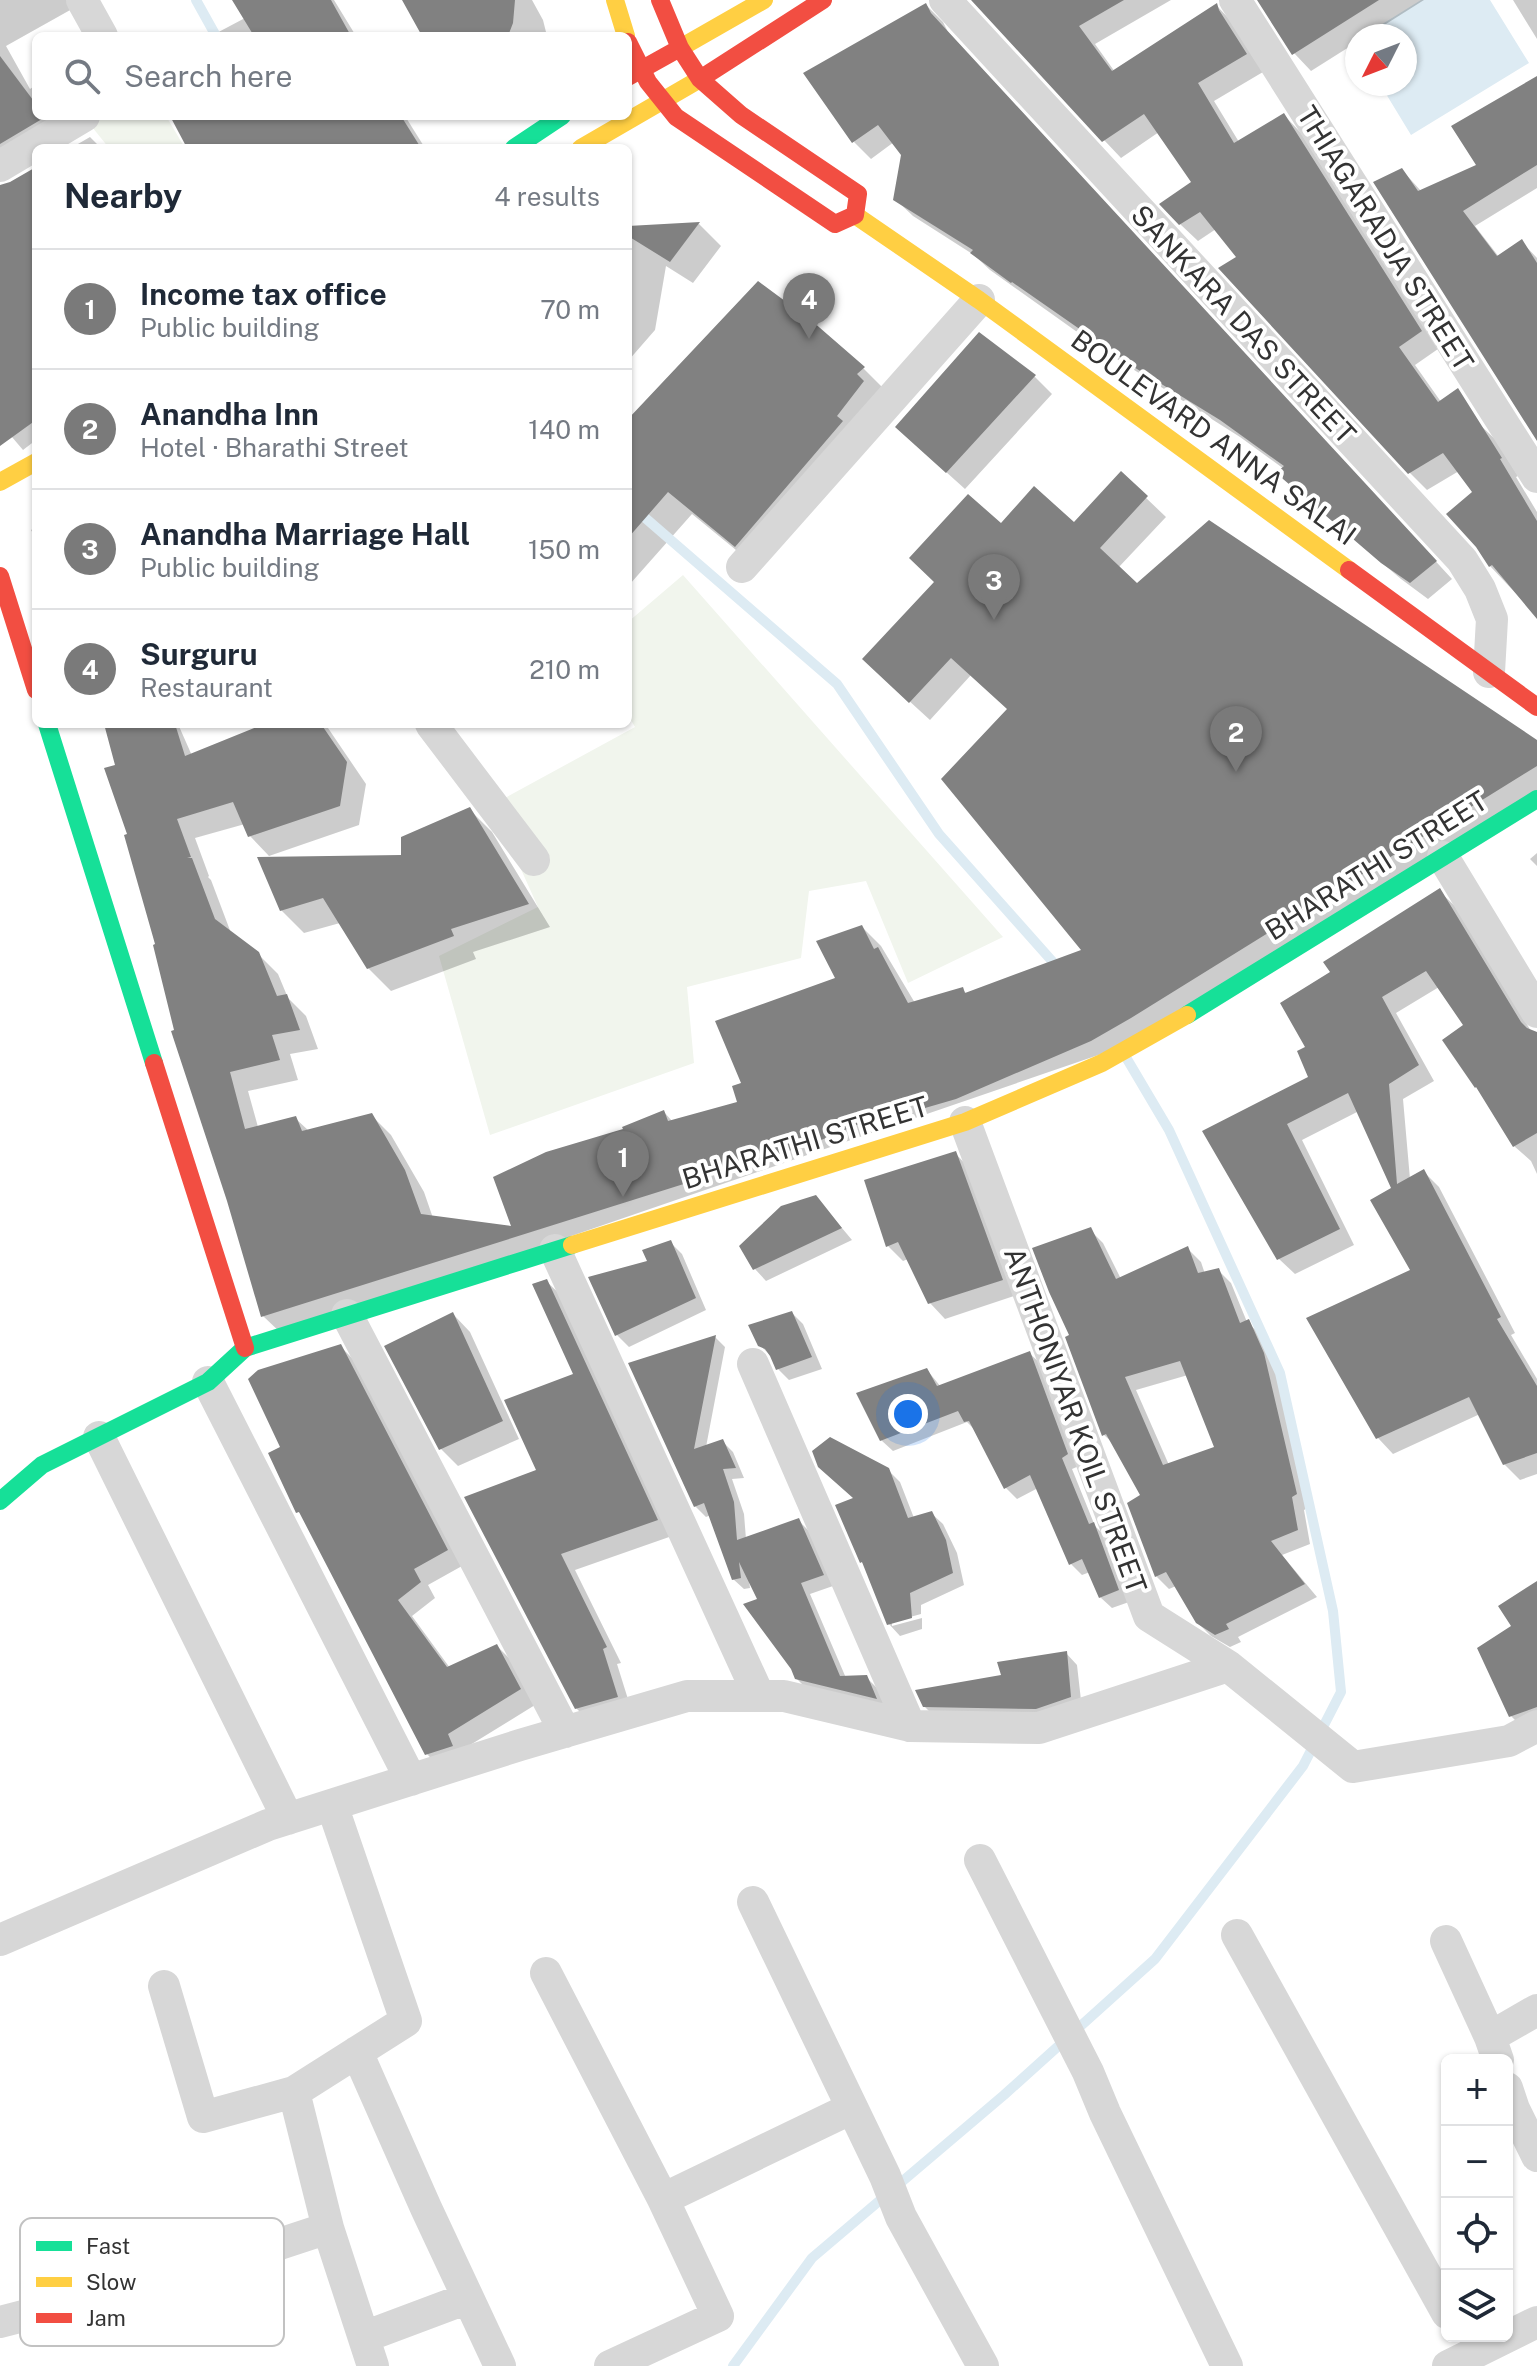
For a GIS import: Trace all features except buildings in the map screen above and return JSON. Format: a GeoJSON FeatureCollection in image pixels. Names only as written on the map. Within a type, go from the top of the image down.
{"type":"FeatureCollection","features":[{"type":"Feature","properties":{"kind":"street"},"geometry":{"type":"LineString","coordinates":[[82,0],[100,32]]}},
{"type":"Feature","properties":{"kind":"street"},"geometry":{"type":"LineString","coordinates":[[615,0],[625,32]]}},
{"type":"Feature","properties":{"kind":"street"},"geometry":{"type":"LineString","coordinates":[[660,0],[680,48],[700,79],[741,115],[858,194],[855,215],[835,224],[676,117],[634,74],[680,48],[764,0]]}},
{"type":"Feature","properties":{"kind":"street"},"geometry":{"type":"LineString","coordinates":[[632,119],[823,0]]}},
{"type":"Feature","properties":{"kind":"street","name":"SANKARA DAS STREET"},"geometry":{"type":"LineString","coordinates":[[945,0],[1462,560],[1480,589],[1492,619],[1489,672]]}},
{"type":"Feature","properties":{"kind":"street","name":"THIAGARADJA STREET"},"geometry":{"type":"LineString","coordinates":[[1235,0],[1537,477]]}},
{"type":"Feature","properties":{"kind":"street"},"geometry":{"type":"LineString","coordinates":[[37,144],[77,120]]}},
{"type":"Feature","properties":{"kind":"street"},"geometry":{"type":"LineString","coordinates":[[520,144],[556,120]]}},
{"type":"Feature","properties":{"kind":"street"},"geometry":{"type":"LineString","coordinates":[[588,144],[630,120]]}},
{"type":"Feature","properties":{"kind":"street"},"geometry":{"type":"LineString","coordinates":[[0,166],[32,147]]}},
{"type":"Feature","properties":{"kind":"street","name":"BOULEVARD ANNA SALAI"},"geometry":{"type":"LineString","coordinates":[[855,215],[979,300],[1537,707]]}},
{"type":"Feature","properties":{"kind":"street"},"geometry":{"type":"LineString","coordinates":[[742,567],[979,300]]}},
{"type":"Feature","properties":{"kind":"street"},"geometry":{"type":"LineString","coordinates":[[1,479],[32,464]]}},
{"type":"Feature","properties":{"kind":"street"},"geometry":{"type":"LineString","coordinates":[[0,576],[32,677]]}},
{"type":"Feature","properties":{"kind":"street"},"geometry":{"type":"LineString","coordinates":[[0,1501],[42,1465],[208,1382],[245,1348],[48,728]]}},
{"type":"Feature","properties":{"kind":"street"},"geometry":{"type":"LineString","coordinates":[[434,728],[534,860]]}},
{"type":"Feature","properties":{"kind":"street","name":"BHARATHI STREET"},"geometry":{"type":"LineString","coordinates":[[245,1348],[965,1122],[1102,1063],[1163,1029],[1537,799]]}},
{"type":"Feature","properties":{"kind":"street"},"geometry":{"type":"LineString","coordinates":[[1443,857],[1537,1012]]}},
{"type":"Feature","properties":{"kind":"street","name":"ANTHONIYAR KOIL STREET"},"geometry":{"type":"LineString","coordinates":[[965,1122],[1149,1616],[1228,1666],[1353,1767],[1509,1741],[1537,1726]]}},
{"type":"Feature","properties":{"kind":"street"},"geometry":{"type":"LineString","coordinates":[[555,1250],[759,1696]]}},
{"type":"Feature","properties":{"kind":"street"},"geometry":{"type":"LineString","coordinates":[[347,1315],[565,1732]]}},
{"type":"Feature","properties":{"kind":"street"},"geometry":{"type":"LineString","coordinates":[[753,1364],[910,1726]]}},
{"type":"Feature","properties":{"kind":"street"},"geometry":{"type":"LineString","coordinates":[[208,1382],[411,1780]]}},
{"type":"Feature","properties":{"kind":"street"},"geometry":{"type":"LineString","coordinates":[[99,1437],[288,1819]]}},
{"type":"Feature","properties":{"kind":"street"},"geometry":{"type":"LineString","coordinates":[[0,1940],[268,1825],[687,1696],[784,1696],[910,1726],[1039,1728],[1228,1666]]}},
{"type":"Feature","properties":{"kind":"street"},"geometry":{"type":"LineString","coordinates":[[164,1986],[203,2117],[294,2092],[406,2021],[332,1805]]}},
{"type":"Feature","properties":{"kind":"street"},"geometry":{"type":"LineString","coordinates":[[980,1860],[1088,2072],[1227,2366]]}},
{"type":"Feature","properties":{"kind":"street"},"geometry":{"type":"LineString","coordinates":[[753,1902],[885,2176],[901,2217],[983,2366]]}},
{"type":"Feature","properties":{"kind":"street"},"geometry":{"type":"LineString","coordinates":[[1237,1935],[1441,2302]]}},
{"type":"Feature","properties":{"kind":"street"},"geometry":{"type":"LineString","coordinates":[[1446,1941],[1494,2048],[1537,2010]]}},
{"type":"Feature","properties":{"kind":"street"},"geometry":{"type":"LineString","coordinates":[[546,1973],[663,2199],[718,2316],[610,2366]]}},
{"type":"Feature","properties":{"kind":"street"},"geometry":{"type":"LineString","coordinates":[[357,2052],[500,2366]]}},
{"type":"Feature","properties":{"kind":"street"},"geometry":{"type":"LineString","coordinates":[[294,2092],[328,2228],[368,2351],[468,2298]]}},
{"type":"Feature","properties":{"kind":"street"},"geometry":{"type":"LineString","coordinates":[[1513,2106],[1537,2156]]}},
{"type":"Feature","properties":{"kind":"street"},"geometry":{"type":"LineString","coordinates":[[663,2199],[852,2108]]}},
{"type":"Feature","properties":{"kind":"street"},"geometry":{"type":"LineString","coordinates":[[284,2242],[328,2228]]}},
{"type":"Feature","properties":{"kind":"street"},"geometry":{"type":"LineString","coordinates":[[0,2322],[20,2317]]}},
{"type":"Feature","properties":{"kind":"street"},"geometry":{"type":"LineString","coordinates":[[1463,2356],[1537,2322]]}},
{"type":"Feature","properties":{"kind":"shaded area"},"geometry":{"type":"Polygon","coordinates":[[[1421,0],[1490,0],[1529,63],[1411,135],[1387,96],[1417,96],[1417,24],[1382,24],[1421,0]]]}},
{"type":"Feature","properties":{"kind":"shaded area"},"geometry":{"type":"Polygon","coordinates":[[[168,120],[183,144],[106,144],[88,122],[168,120]]]}},
{"type":"Feature","properties":{"kind":"shaded area"},"geometry":{"type":"Polygon","coordinates":[[[683,575],[1003,937],[908,983],[866,881],[809,891],[801,958],[687,987],[694,1063],[490,1135],[439,956],[538,907],[492,805],[635,727],[632,722],[632,619],[683,575]]]}},
{"type":"Feature","properties":{"kind":"waterway"},"geometry":{"type":"LineString","coordinates":[[196,0],[214,32]]}},
{"type":"Feature","properties":{"kind":"waterway"},"geometry":{"type":"LineString","coordinates":[[632,506],[837,684],[939,834],[1060,970]]}},
{"type":"Feature","properties":{"kind":"waterway"},"geometry":{"type":"LineString","coordinates":[[733,2366],[812,2258],[1004,2095],[1155,1959],[1303,1766],[1341,1692],[1333,1611],[1280,1373],[1169,1130],[1127,1059]]}},
{"type":"Feature","properties":{"kind":"traffic: fast"},"geometry":{"type":"LineString","coordinates":[[520,144],[556,120]]}},
{"type":"Feature","properties":{"kind":"traffic: fast"},"geometry":{"type":"LineString","coordinates":[[48,728],[154,1063]]}},
{"type":"Feature","properties":{"kind":"traffic: fast"},"geometry":{"type":"LineString","coordinates":[[1187,1015],[1537,799]]}},
{"type":"Feature","properties":{"kind":"traffic: fast"},"geometry":{"type":"LineString","coordinates":[[0,1501],[42,1465],[208,1382],[245,1348],[572,1245]]}},
{"type":"Feature","properties":{"kind":"traffic: slow"},"geometry":{"type":"LineString","coordinates":[[615,0],[625,32]]}},
{"type":"Feature","properties":{"kind":"traffic: slow"},"geometry":{"type":"LineString","coordinates":[[680,48],[764,0]]}},
{"type":"Feature","properties":{"kind":"traffic: slow"},"geometry":{"type":"LineString","coordinates":[[632,118],[700,79]]}},
{"type":"Feature","properties":{"kind":"traffic: slow"},"geometry":{"type":"LineString","coordinates":[[588,144],[629,120]]}},
{"type":"Feature","properties":{"kind":"traffic: slow"},"geometry":{"type":"LineString","coordinates":[[855,215],[979,300],[1349,570]]}},
{"type":"Feature","properties":{"kind":"traffic: slow"},"geometry":{"type":"LineString","coordinates":[[0,482],[32,464]]}},
{"type":"Feature","properties":{"kind":"traffic: slow"},"geometry":{"type":"LineString","coordinates":[[572,1245],[965,1122],[1102,1063],[1187,1015]]}},
{"type":"Feature","properties":{"kind":"traffic: jam"},"geometry":{"type":"LineString","coordinates":[[660,0],[680,48],[700,79],[741,115],[858,194],[855,215]]}},
{"type":"Feature","properties":{"kind":"traffic: jam"},"geometry":{"type":"LineString","coordinates":[[700,79],[823,0]]}},
{"type":"Feature","properties":{"kind":"traffic: jam"},"geometry":{"type":"LineString","coordinates":[[632,75],[680,48]]}},
{"type":"Feature","properties":{"kind":"traffic: jam"},"geometry":{"type":"LineString","coordinates":[[632,50],[648,82],[676,117],[835,224],[855,215]]}},
{"type":"Feature","properties":{"kind":"traffic: jam"},"geometry":{"type":"LineString","coordinates":[[1349,570],[1537,707]]}},
{"type":"Feature","properties":{"kind":"traffic: jam"},"geometry":{"type":"LineString","coordinates":[[0,576],[32,677]]}},
{"type":"Feature","properties":{"kind":"traffic: jam"},"geometry":{"type":"LineString","coordinates":[[154,1063],[245,1348]]}},
{"type":"Feature","properties":{"kind":"place","name":"Surguru"},"geometry":{"type":"Point","coordinates":[809,339]}},
{"type":"Feature","properties":{"kind":"place","name":"Anandha Marriage Hall"},"geometry":{"type":"Point","coordinates":[994,620]}},
{"type":"Feature","properties":{"kind":"place","name":"Anandha Inn"},"geometry":{"type":"Point","coordinates":[1236,772]}},
{"type":"Feature","properties":{"kind":"place","name":"Income tax office"},"geometry":{"type":"Point","coordinates":[623,1197]}}]}
